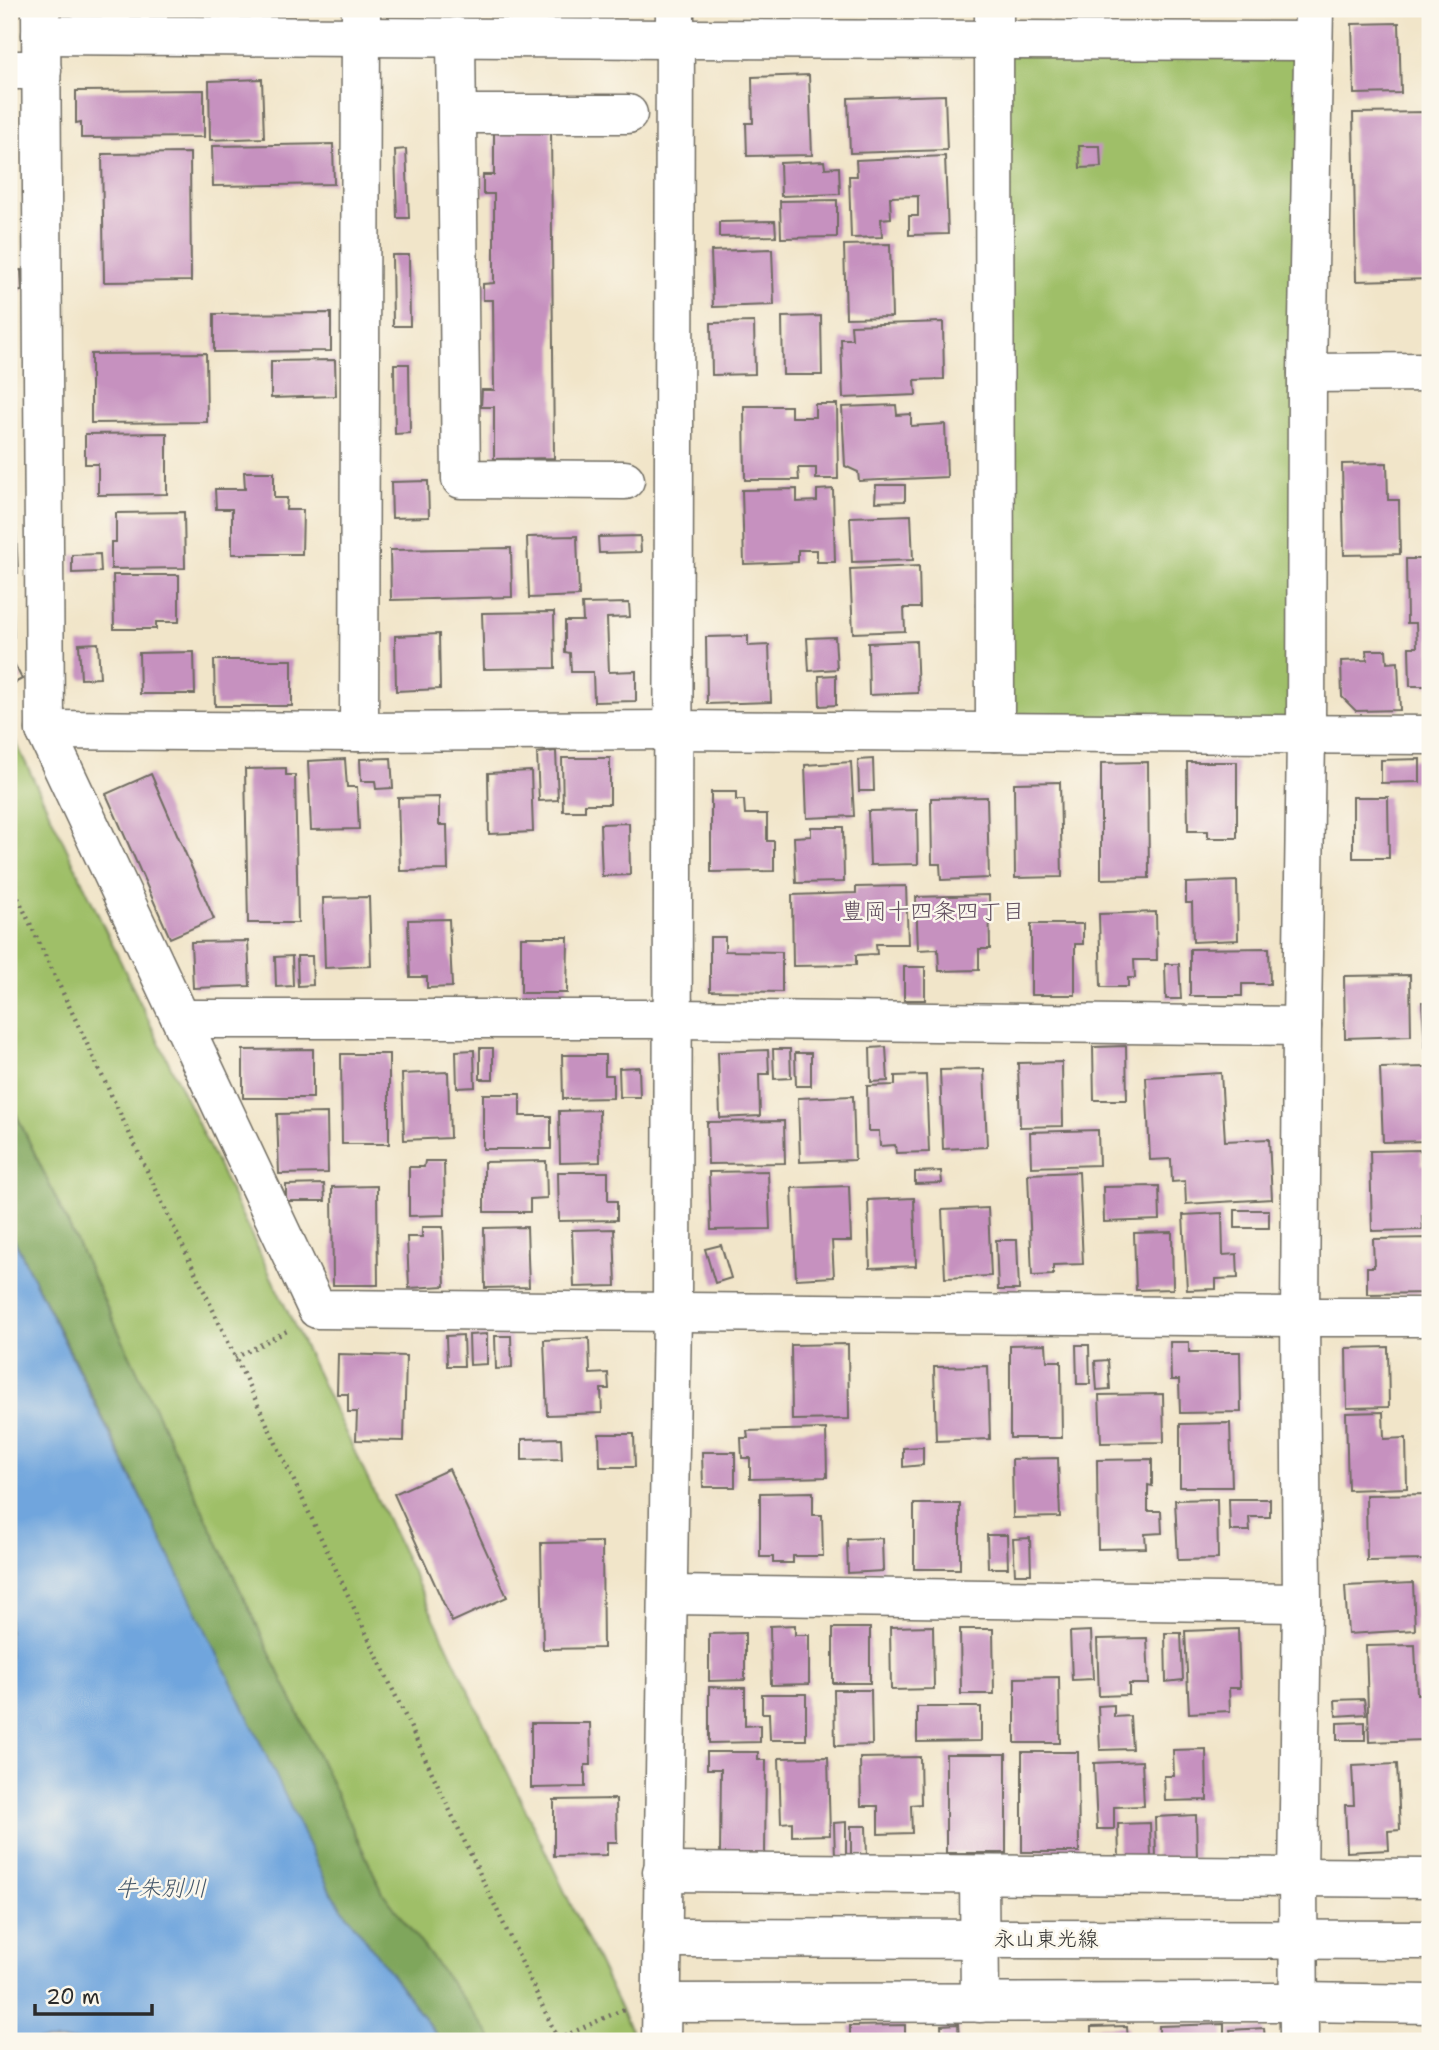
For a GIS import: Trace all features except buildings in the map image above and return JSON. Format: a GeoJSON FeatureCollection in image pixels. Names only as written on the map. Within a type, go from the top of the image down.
{"type":"FeatureCollection","features":[{"type":"Feature","properties":{"kind":"street"},"geometry":{"type":"LineString","coordinates":[[359,732],[361,23]]}},
{"type":"Feature","properties":{"kind":"street"},"geometry":{"type":"LineString","coordinates":[[1299,2041],[1298,1877],[1302,1603],[1300,1317],[1302,1026],[1307,373],[1314,25],[675,24],[456,37],[361,23],[33,46],[46,730],[317,1308],[672,1312],[1300,1317],[1430,1317]]}},
{"type":"Feature","properties":{"kind":"street"},"geometry":{"type":"LineString","coordinates":[[661,2041],[672,1312],[675,24]]}},
{"type":"Feature","properties":{"kind":"street"},"geometry":{"type":"LineString","coordinates":[[994,24],[995,732]]}},
{"type":"Feature","properties":{"kind":"street"},"geometry":{"type":"LineString","coordinates":[[456,37],[461,479],[625,480]]}},
{"type":"Feature","properties":{"kind":"street"},"geometry":{"type":"LineString","coordinates":[[458,114],[628,114]]}},
{"type":"Feature","properties":{"kind":"street"},"geometry":{"type":"LineString","coordinates":[[1307,373],[1430,372]]}},
{"type":"Feature","properties":{"kind":"street"},"geometry":{"type":"LineString","coordinates":[[46,730],[673,730],[1430,735]]}},
{"type":"Feature","properties":{"kind":"street"},"geometry":{"type":"LineString","coordinates":[[183,1020],[673,1020],[1302,1026]]}},
{"type":"Feature","properties":{"kind":"street"},"geometry":{"type":"LineString","coordinates":[[668,1595],[1302,1603]]}},
{"type":"Feature","properties":{"kind":"street"},"geometry":{"type":"LineString","coordinates":[[662,1872],[1430,1878]]}},
{"type":"Feature","properties":{"kind":"street"},"geometry":{"type":"LineString","coordinates":[[979,1875],[980,2003]]}},
{"type":"Feature","properties":{"kind":"street","name":"永山東光線"},"geometry":{"type":"LineString","coordinates":[[662,1938],[1430,1940]]}},
{"type":"Feature","properties":{"kind":"street"},"geometry":{"type":"LineString","coordinates":[[661,2003],[1430,2004]]}},
{"type":"Feature","properties":{"kind":"path"},"geometry":{"type":"LineString","coordinates":[[9,879],[559,2040],[610,2015]]}},
{"type":"Feature","properties":{"kind":"path"},"geometry":{"type":"LineString","coordinates":[[235,1357],[286,1332]]}},
{"type":"Feature","properties":{"kind":"green space"},"geometry":{"type":"Polygon","coordinates":[[[994,39],[1313,41],[1306,734],[995,732],[994,39]]]}},
{"type":"Feature","properties":{"kind":"green space"},"geometry":{"type":"Polygon","coordinates":[[[9,728],[636,2041],[493,2041],[383,1893],[9,1099],[9,728]]]}},
{"type":"Feature","properties":{"kind":"green space"},"geometry":{"type":"Polygon","coordinates":[[[9,1099],[383,1893],[493,2041],[441,2041],[331,1893],[91,1393],[9,1229],[9,1099]]]}},
{"type":"Feature","properties":{"kind":"water","name":"牛朱別川"},"geometry":{"type":"Polygon","coordinates":[[[9,1229],[241,1702],[331,1893],[441,2041],[9,2041],[9,1229]]]}},
{"type":"Feature","properties":{"kind":"district","name":"豊岡十四条四丁目"},"geometry":{"type":"Point","coordinates":[933,911]}}]}
